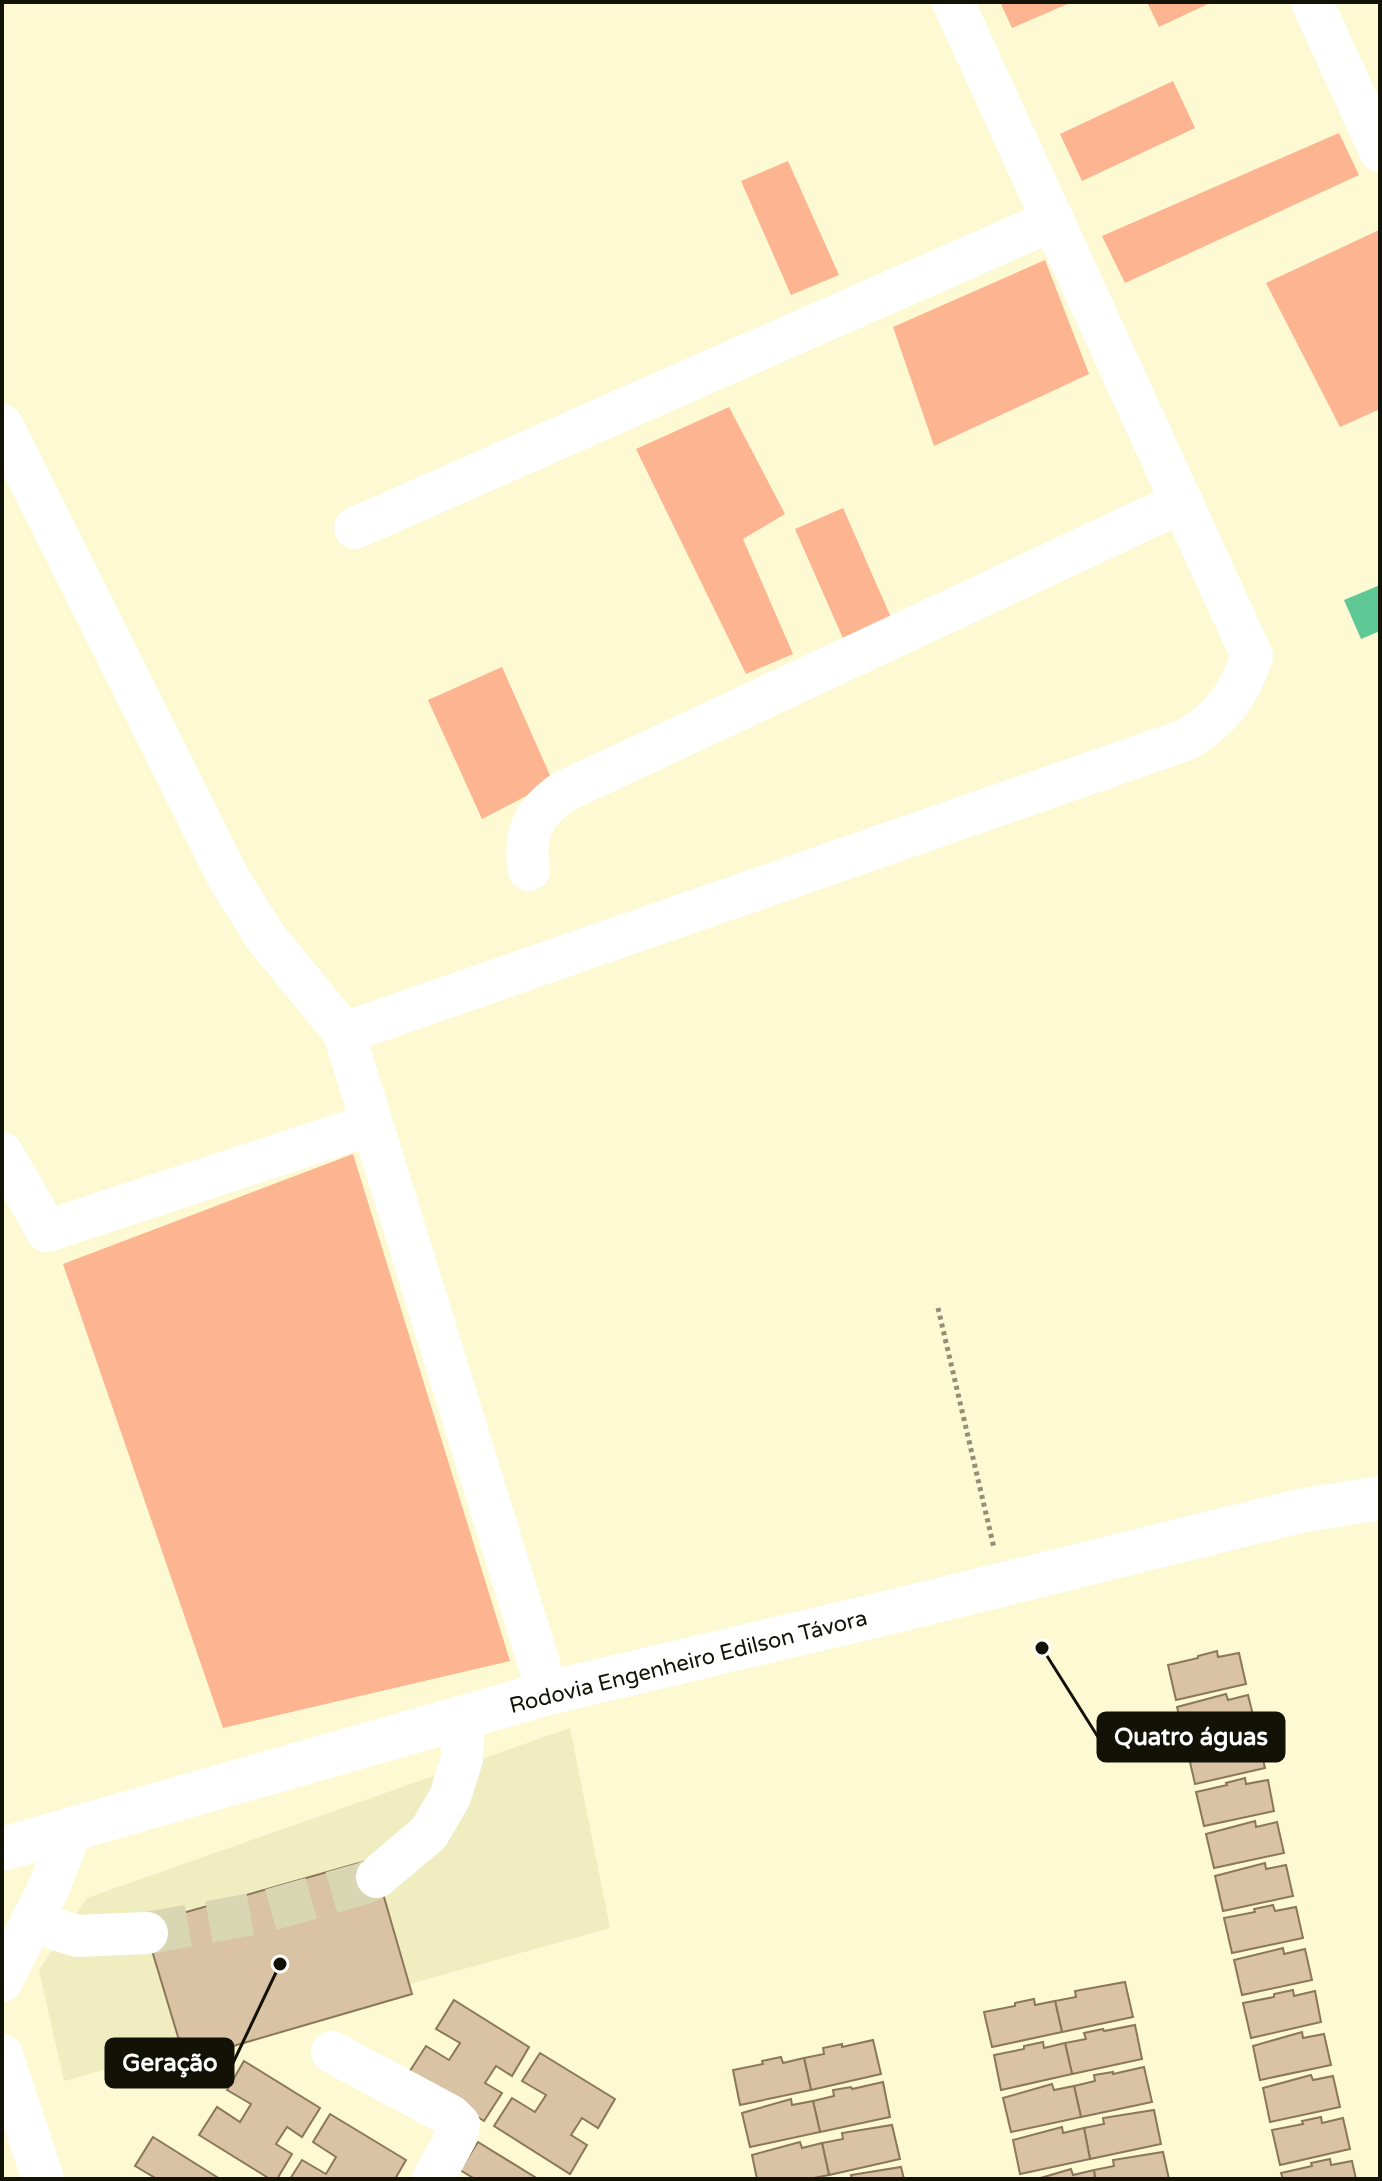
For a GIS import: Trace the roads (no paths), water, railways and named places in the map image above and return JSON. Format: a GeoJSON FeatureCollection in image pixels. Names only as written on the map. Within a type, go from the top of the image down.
{"type":"FeatureCollection","features":[{"type":"Feature","properties":{"kind":"main road","name":"Rodovia Engenheiro Edilson Távora"},"geometry":{"type":"LineString","coordinates":[[2,1849],[548,1693],[1300,1511],[1380,1498]]}},
{"type":"Feature","properties":{"kind":"street"},"geometry":{"type":"LineString","coordinates":[[344,1033],[1188,739],[1207,726],[1236,694],[1252,656],[953,2]]}},
{"type":"Feature","properties":{"kind":"street"},"geometry":{"type":"LineString","coordinates":[[1312,2],[1380,151]]}},
{"type":"Feature","properties":{"kind":"street"},"geometry":{"type":"LineString","coordinates":[[355,528],[1053,220]]}},
{"type":"Feature","properties":{"kind":"street"},"geometry":{"type":"LineString","coordinates":[[2,425],[228,877],[264,935],[344,1033],[548,1693]]}},
{"type":"Feature","properties":{"kind":"street"},"geometry":{"type":"LineString","coordinates":[[529,870],[526,852],[536,817],[563,792],[1182,502]]}},
{"type":"Feature","properties":{"kind":"street"},"geometry":{"type":"LineString","coordinates":[[2,1153],[47,1231],[372,1124]]}},
{"type":"Feature","properties":{"kind":"street"},"geometry":{"type":"LineString","coordinates":[[377,1877],[429,1833],[450,1797],[462,1759],[464,1717]]}},
{"type":"Feature","properties":{"kind":"street"},"geometry":{"type":"LineString","coordinates":[[2,1981],[50,1885],[71,1830]]}},
{"type":"Feature","properties":{"kind":"street"},"geometry":{"type":"LineString","coordinates":[[32,1922],[77,1936],[147,1933]]}},
{"type":"Feature","properties":{"kind":"street"},"geometry":{"type":"LineString","coordinates":[[332,2052],[451,2116],[459,2124],[456,2137],[433,2179]]}},
{"type":"Feature","properties":{"kind":"street"},"geometry":{"type":"LineString","coordinates":[[2,2055],[43,2179]]}},
{"type":"Feature","properties":{"kind":"tunnel"},"geometry":{"type":"LineString","coordinates":[[147,1933],[259,1913],[377,1877]]}},
{"type":"Feature","properties":{"kind":"place","name":"Quatro águas"},"geometry":{"type":"Point","coordinates":[1042,1648]}},
{"type":"Feature","properties":{"kind":"place","name":"Geração"},"geometry":{"type":"Point","coordinates":[280,1964]}}]}
